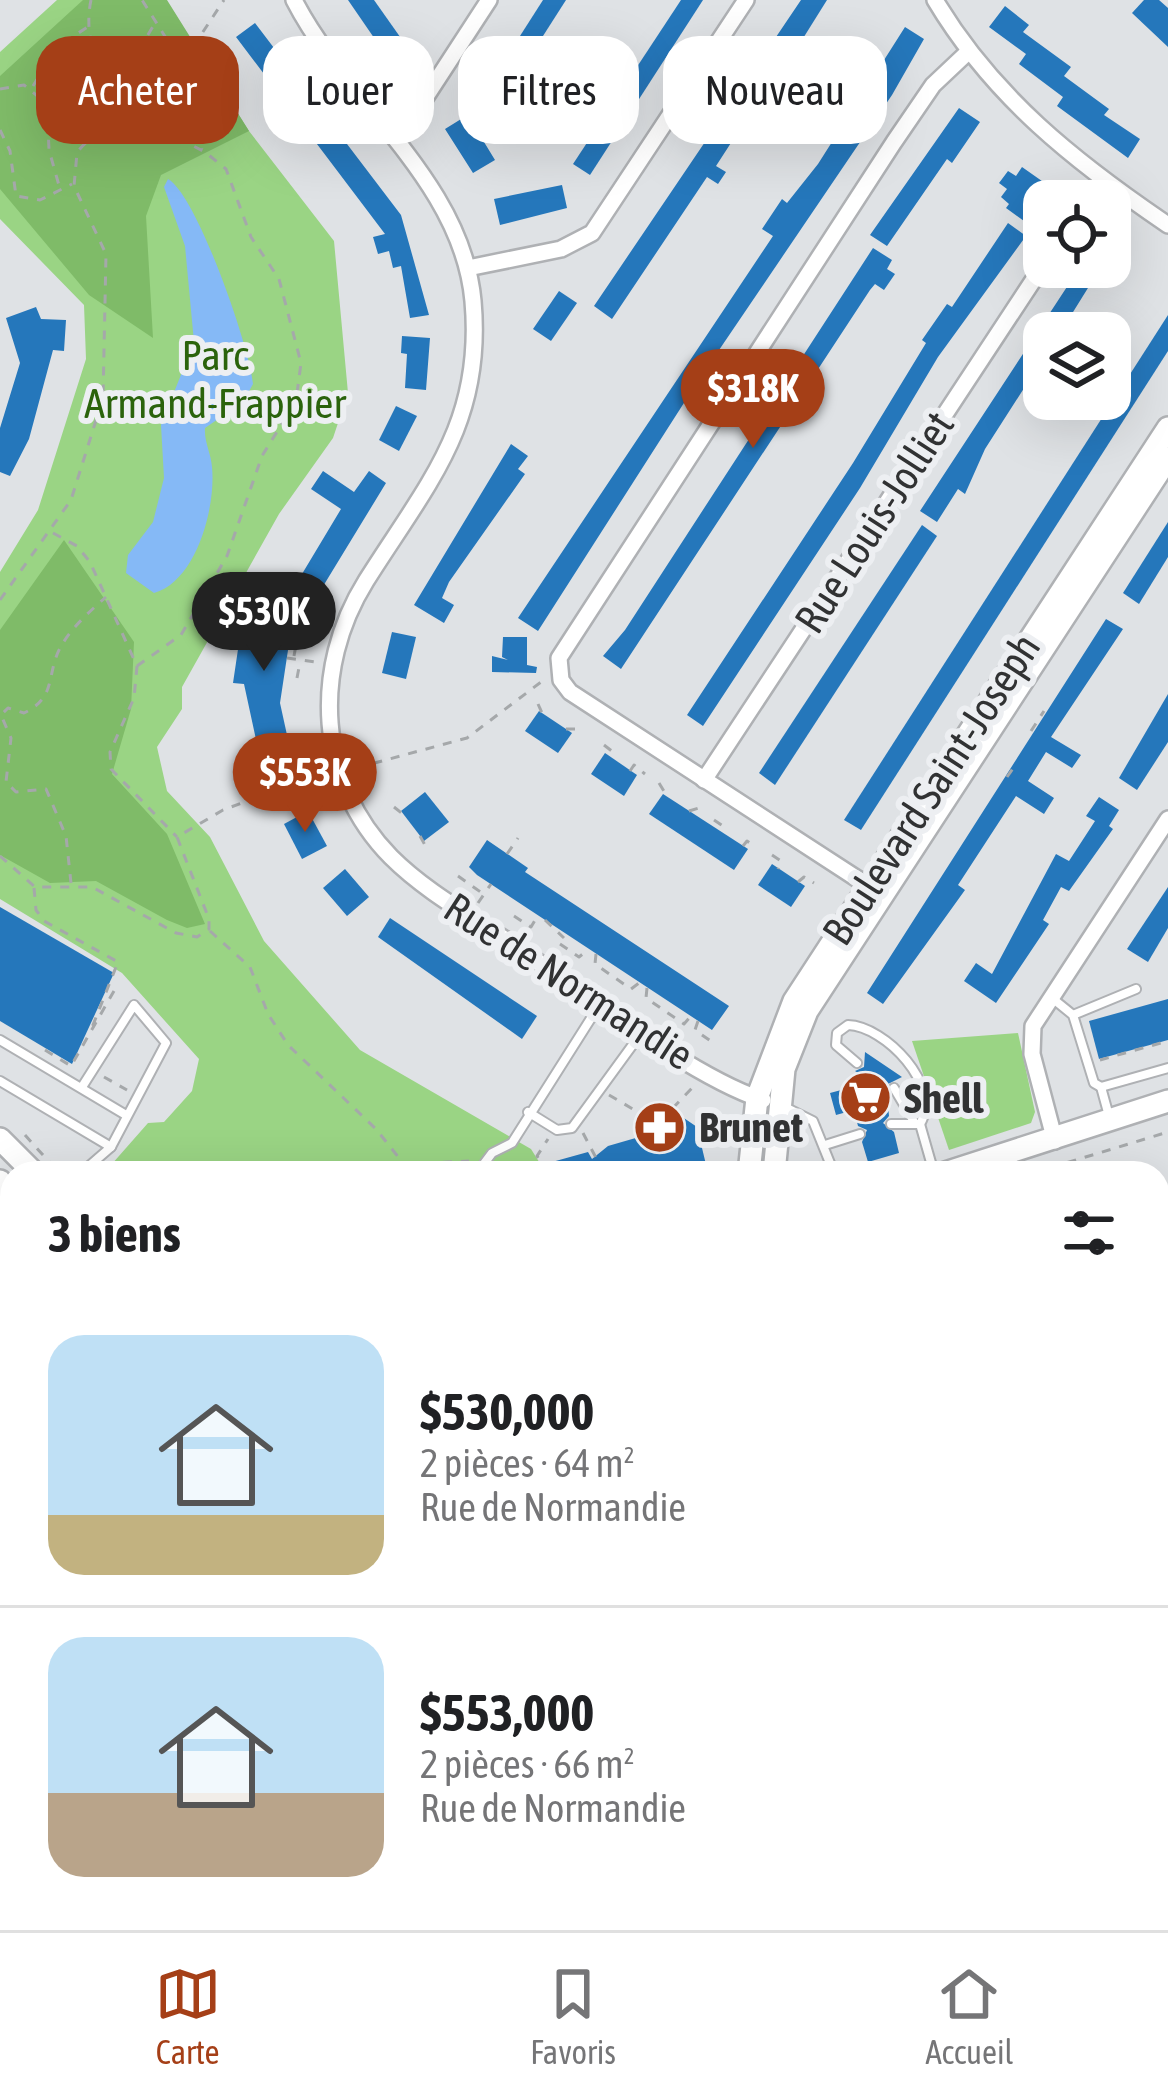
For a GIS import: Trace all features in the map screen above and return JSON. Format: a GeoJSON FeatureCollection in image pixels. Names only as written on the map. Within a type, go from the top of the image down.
{"type":"FeatureCollection","features":[{"type":"Feature","properties":{"kind":"street","name":"Rue de Normandie"},"geometry":{"type":"LineString","coordinates":[[294,0],[320,36]]}},
{"type":"Feature","properties":{"kind":"street"},"geometry":{"type":"LineString","coordinates":[[434,84],[489,0]]}},
{"type":"Feature","properties":{"kind":"street"},"geometry":{"type":"LineString","coordinates":[[468,268],[561,249],[592,233],[746,0]]}},
{"type":"Feature","properties":{"kind":"street"},"geometry":{"type":"LineString","coordinates":[[934,0],[968,52],[1027,117],[1101,180]]}},
{"type":"Feature","properties":{"kind":"street"},"geometry":{"type":"LineString","coordinates":[[873,890],[570,692],[559,673],[560,652],[894,142],[933,85],[968,52]]}},
{"type":"Feature","properties":{"kind":"street","name":"Rue de Normandie"},"geometry":{"type":"LineString","coordinates":[[398,144],[435,197],[468,268],[474,348],[461,425],[446,461],[358,596],[333,664],[331,739],[353,806],[400,866],[470,916],[706,1071],[767,1101]]}},
{"type":"Feature","properties":{"kind":"street"},"geometry":{"type":"LineString","coordinates":[[1131,200],[1168,225]]}},
{"type":"Feature","properties":{"kind":"street","name":"Rue Louis-Jolliet"},"geometry":{"type":"LineString","coordinates":[[704,780],[1028,288]]}},
{"type":"Feature","properties":{"kind":"street","name":"Boulevard Saint-Joseph"},"geometry":{"type":"LineString","coordinates":[[873,890],[1168,428]]}},
{"type":"Feature","properties":{"kind":"street","name":"Boulevard Saint-Joseph"},"geometry":{"type":"LineString","coordinates":[[751,1161],[794,1001],[1168,458]]}},
{"type":"Feature","properties":{"kind":"street"},"geometry":{"type":"LineString","coordinates":[[1055,1141],[1030,1042],[1050,996],[1168,819]]}},
{"type":"Feature","properties":{"kind":"street","name":"Boulevard Saint-Joseph"},"geometry":{"type":"LineString","coordinates":[[767,1101],[772,1161]]}},
{"type":"Feature","properties":{"kind":"street"},"geometry":{"type":"LineString","coordinates":[[1111,1124],[1168,1101]]}},
{"type":"Feature","properties":{"kind":"street"},"geometry":{"type":"LineString","coordinates":[[986,1161],[1168,1111]]}},
{"type":"Feature","properties":{"kind":"street"},"geometry":{"type":"LineString","coordinates":[[0,1139],[33,1161]]}},
{"type":"Feature","properties":{"kind":"lane"},"geometry":{"type":"LineString","coordinates":[[1073,1015],[1136,989]]}},
{"type":"Feature","properties":{"kind":"lane"},"geometry":{"type":"LineString","coordinates":[[1050,996],[1073,1015],[1111,1124]]}},
{"type":"Feature","properties":{"kind":"lane"},"geometry":{"type":"LineString","coordinates":[[486,1161],[512,1143],[527,1112],[600,1003]]}},
{"type":"Feature","properties":{"kind":"lane"},"geometry":{"type":"LineString","coordinates":[[82,1087],[134,1005],[141,1009],[166,1043],[111,1147],[95,1161]]}},
{"type":"Feature","properties":{"kind":"lane"},"geometry":{"type":"LineString","coordinates":[[857,1063],[836,1045],[837,1033],[848,1025],[860,1026],[909,1060],[926,1108],[916,1122],[891,1124]]}},
{"type":"Feature","properties":{"kind":"lane"},"geometry":{"type":"LineString","coordinates":[[527,1112],[555,1129],[572,1128],[642,1030]]}},
{"type":"Feature","properties":{"kind":"lane"},"geometry":{"type":"LineString","coordinates":[[0,1040],[126,1114]]}},
{"type":"Feature","properties":{"kind":"lane"},"geometry":{"type":"LineString","coordinates":[[1101,1087],[1168,1064]]}},
{"type":"Feature","properties":{"kind":"lane"},"geometry":{"type":"LineString","coordinates":[[0,1081],[111,1147]]}},
{"type":"Feature","properties":{"kind":"lane"},"geometry":{"type":"LineString","coordinates":[[894,1088],[916,1122],[930,1161]]}},
{"type":"Feature","properties":{"kind":"lane"},"geometry":{"type":"LineString","coordinates":[[767,1101],[806,1115],[830,1161]]}},
{"type":"Feature","properties":{"kind":"lane"},"geometry":{"type":"LineString","coordinates":[[825,1145],[860,1134]]}},
{"type":"Feature","properties":{"kind":"path"},"geometry":{"type":"LineString","coordinates":[[91,0],[92,36]]}},
{"type":"Feature","properties":{"kind":"path"},"geometry":{"type":"LineString","coordinates":[[142,0],[166,36]]}},
{"type":"Feature","properties":{"kind":"path"},"geometry":{"type":"LineString","coordinates":[[200,36],[224,0]]}},
{"type":"Feature","properties":{"kind":"path"},"geometry":{"type":"LineString","coordinates":[[149,36],[157,22]]}},
{"type":"Feature","properties":{"kind":"path"},"geometry":{"type":"LineString","coordinates":[[32,88],[57,47],[89,26]]}},
{"type":"Feature","properties":{"kind":"path"},"geometry":{"type":"LineString","coordinates":[[0,89],[32,88]]}},
{"type":"Feature","properties":{"kind":"path"},"geometry":{"type":"LineString","coordinates":[[32,88],[50,110],[50,150],[60,189]]}},
{"type":"Feature","properties":{"kind":"path"},"geometry":{"type":"LineString","coordinates":[[0,130],[10,151],[16,196],[40,200],[74,184]]}},
{"type":"Feature","properties":{"kind":"path"},"geometry":{"type":"LineString","coordinates":[[0,600],[51,532],[76,487],[105,381],[106,254],[74,184],[85,144]]}},
{"type":"Feature","properties":{"kind":"path"},"geometry":{"type":"LineString","coordinates":[[137,666],[176,641],[192,619],[232,547],[259,464],[292,410],[299,387],[300,356],[279,279],[251,237],[226,169],[189,144]]}},
{"type":"Feature","properties":{"kind":"path"},"geometry":{"type":"LineString","coordinates":[[200,144],[203,151]]}},
{"type":"Feature","properties":{"kind":"path"},"geometry":{"type":"LineString","coordinates":[[51,532],[84,553],[137,666],[134,698],[110,764],[121,782],[176,837],[209,929],[250,967],[272,1023],[288,1045],[359,1110],[403,1161]]}},
{"type":"Feature","properties":{"kind":"path"},"geometry":{"type":"LineString","coordinates":[[70,885],[66,836],[46,789],[16,792],[5,782],[11,738],[1,716],[8,708],[24,713],[40,704],[53,685],[58,651],[106,596]]}},
{"type":"Feature","properties":{"kind":"path"},"geometry":{"type":"LineString","coordinates":[[294,659],[298,628]]}},
{"type":"Feature","properties":{"kind":"path"},"geometry":{"type":"LineString","coordinates":[[286,658],[333,664]]}},
{"type":"Feature","properties":{"kind":"path"},"geometry":{"type":"LineString","coordinates":[[297,678],[301,660]]}},
{"type":"Feature","properties":{"kind":"path"},"geometry":{"type":"LineString","coordinates":[[349,770],[467,738],[548,677]]}},
{"type":"Feature","properties":{"kind":"path"},"geometry":{"type":"LineString","coordinates":[[538,704],[542,713]]}},
{"type":"Feature","properties":{"kind":"path"},"geometry":{"type":"LineString","coordinates":[[1031,731],[1044,712]]}},
{"type":"Feature","properties":{"kind":"path"},"geometry":{"type":"LineString","coordinates":[[566,729],[583,729]]}},
{"type":"Feature","properties":{"kind":"path"},"geometry":{"type":"LineString","coordinates":[[604,745],[613,752],[610,757]]}},
{"type":"Feature","properties":{"kind":"path"},"geometry":{"type":"LineString","coordinates":[[630,771],[634,765],[645,773]]}},
{"type":"Feature","properties":{"kind":"path"},"geometry":{"type":"LineString","coordinates":[[1007,777],[1013,767]]}},
{"type":"Feature","properties":{"kind":"path"},"geometry":{"type":"LineString","coordinates":[[176,837],[223,810],[324,773]]}},
{"type":"Feature","properties":{"kind":"path"},"geometry":{"type":"LineString","coordinates":[[659,783],[667,796]]}},
{"type":"Feature","properties":{"kind":"path"},"geometry":{"type":"LineString","coordinates":[[394,807],[404,815]]}},
{"type":"Feature","properties":{"kind":"path"},"geometry":{"type":"LineString","coordinates":[[689,811],[699,808]]}},
{"type":"Feature","properties":{"kind":"path"},"geometry":{"type":"LineString","coordinates":[[714,820],[723,826],[720,831]]}},
{"type":"Feature","properties":{"kind":"path"},"geometry":{"type":"LineString","coordinates":[[420,836],[426,847]]}},
{"type":"Feature","properties":{"kind":"path"},"geometry":{"type":"LineString","coordinates":[[507,854],[518,838]]}},
{"type":"Feature","properties":{"kind":"path"},"geometry":{"type":"LineString","coordinates":[[743,846],[747,842],[756,847]]}},
{"type":"Feature","properties":{"kind":"path"},"geometry":{"type":"LineString","coordinates":[[772,855],[781,861],[778,868]]}},
{"type":"Feature","properties":{"kind":"path"},"geometry":{"type":"LineString","coordinates":[[0,856],[34,886],[92,887],[185,937],[209,929]]}},
{"type":"Feature","properties":{"kind":"path"},"geometry":{"type":"LineString","coordinates":[[458,876],[484,894]]}},
{"type":"Feature","properties":{"kind":"path"},"geometry":{"type":"LineString","coordinates":[[798,882],[804,877],[814,883]]}},
{"type":"Feature","properties":{"kind":"path"},"geometry":{"type":"LineString","coordinates":[[470,916],[490,884]]}},
{"type":"Feature","properties":{"kind":"path"},"geometry":{"type":"LineString","coordinates":[[34,886],[33,901],[44,921],[118,962],[91,1030]]}},
{"type":"Feature","properties":{"kind":"path"},"geometry":{"type":"LineString","coordinates":[[514,916],[531,928],[538,916]]}},
{"type":"Feature","properties":{"kind":"path"},"geometry":{"type":"LineString","coordinates":[[545,920],[564,938]]}},
{"type":"Feature","properties":{"kind":"path"},"geometry":{"type":"LineString","coordinates":[[560,944],[579,957],[589,949]]}},
{"type":"Feature","properties":{"kind":"path"},"geometry":{"type":"LineString","coordinates":[[596,954],[595,964],[631,988],[639,983]]}},
{"type":"Feature","properties":{"kind":"path"},"geometry":{"type":"LineString","coordinates":[[35,1045],[71,1066],[118,984]]}},
{"type":"Feature","properties":{"kind":"path"},"geometry":{"type":"LineString","coordinates":[[646,988],[646,998],[663,1011],[684,1024],[691,1016]]}},
{"type":"Feature","properties":{"kind":"path"},"geometry":{"type":"LineString","coordinates":[[698,1021],[695,1030],[712,1042]]}},
{"type":"Feature","properties":{"kind":"path"},"geometry":{"type":"LineString","coordinates":[[1101,1060],[1165,1042],[1168,1064]]}},
{"type":"Feature","properties":{"kind":"path"},"geometry":{"type":"LineString","coordinates":[[74,1060],[83,1065]]}},
{"type":"Feature","properties":{"kind":"path"},"geometry":{"type":"LineString","coordinates":[[623,1105],[640,1118],[662,1117],[680,1104],[706,1071]]}},
{"type":"Feature","properties":{"kind":"path"},"geometry":{"type":"LineString","coordinates":[[101,1075],[129,1090]]}},
{"type":"Feature","properties":{"kind":"path"},"geometry":{"type":"LineString","coordinates":[[541,1161],[538,1156],[555,1129]]}},
{"type":"Feature","properties":{"kind":"path"},"geometry":{"type":"LineString","coordinates":[[1073,1161],[1168,1132]]}},
{"type":"Feature","properties":{"kind":"path"},"geometry":{"type":"LineString","coordinates":[[592,1142],[599,1161]]}},
{"type":"Feature","properties":{"kind":"green space","name":"Parc Armand-Frappier"},"geometry":{"type":"Polygon","coordinates":[[[57,0],[166,0],[189,36],[36,36],[36,144],[239,144],[239,115],[334,241],[348,393],[333,438],[279,514],[182,687],[182,709],[157,747],[167,791],[210,837],[264,941],[360,1050],[531,1149],[538,1161],[115,1161],[148,1123],[164,1122],[192,1091],[199,1059],[122,973],[0,899],[0,572],[38,510],[86,359],[84,305],[0,219],[0,52],[57,0]]]}},
{"type":"Feature","properties":{"kind":"green space"},"geometry":{"type":"Polygon","coordinates":[[[83,0],[167,0],[190,36],[44,36],[83,0]]]}},
{"type":"Feature","properties":{"kind":"green space"},"geometry":{"type":"Polygon","coordinates":[[[36,43],[36,144],[223,144],[161,175],[146,216],[153,338],[89,295],[0,189],[0,76],[36,43]]]}},
{"type":"Feature","properties":{"kind":"green space"},"geometry":{"type":"Polygon","coordinates":[[[239,115],[249,131],[239,136],[239,115]]]}},
{"type":"Feature","properties":{"kind":"green space"},"geometry":{"type":"Polygon","coordinates":[[[64,540],[134,642],[131,709],[112,774],[167,834],[205,924],[187,928],[96,881],[50,883],[0,855],[0,630],[64,540]]]}},
{"type":"Feature","properties":{"kind":"green space"},"geometry":{"type":"Polygon","coordinates":[[[1018,1033],[1035,1112],[1031,1123],[949,1150],[912,1041],[1018,1033]]]}},
{"type":"Feature","properties":{"kind":"water"},"geometry":{"type":"Polygon","coordinates":[[[168,179],[180,191],[207,241],[253,384],[243,402],[205,428],[212,483],[207,521],[182,574],[154,593],[126,573],[128,555],[153,522],[164,478],[161,425],[194,342],[185,246],[164,187],[168,179]]]}},
{"type":"Feature","properties":{"kind":"building"},"geometry":{"type":"Polygon","coordinates":[[[348,0],[374,0],[399,36],[373,36],[348,0]]]}},
{"type":"Feature","properties":{"kind":"building"},"geometry":{"type":"Polygon","coordinates":[[[543,0],[566,0],[543,36],[520,36],[543,0]]]}},
{"type":"Feature","properties":{"kind":"building"},"geometry":{"type":"Polygon","coordinates":[[[681,0],[703,0],[680,36],[663,36],[663,62],[639,99],[639,64],[681,0]]]}},
{"type":"Feature","properties":{"kind":"building"},"geometry":{"type":"Polygon","coordinates":[[[801,0],[827,0],[804,36],[777,36],[801,0]]]}},
{"type":"Feature","properties":{"kind":"building"},"geometry":{"type":"Polygon","coordinates":[[[1144,0],[1159,0],[1168,8],[1168,47],[1132,13],[1144,0]]]}},
{"type":"Feature","properties":{"kind":"building"},"geometry":{"type":"Polygon","coordinates":[[[1005,6],[1029,25],[1023,32],[1071,67],[1064,76],[1109,109],[1104,115],[1140,139],[1128,158],[1057,106],[1063,97],[1019,64],[1026,54],[989,27],[1005,6]]]}},
{"type":"Feature","properties":{"kind":"building"},"geometry":{"type":"Polygon","coordinates":[[[255,23],[265,36],[263,73],[239,41],[237,36],[255,23]]]}},
{"type":"Feature","properties":{"kind":"building"},"geometry":{"type":"Polygon","coordinates":[[[905,27],[924,39],[887,102],[887,55],[905,27]]]}},
{"type":"Feature","properties":{"kind":"building"},"geometry":{"type":"Polygon","coordinates":[[[959,108],[980,122],[952,163],[947,159],[887,246],[870,235],[959,108]]]}},
{"type":"Feature","properties":{"kind":"building"},"geometry":{"type":"Polygon","coordinates":[[[458,121],[458,144],[485,144],[495,160],[473,173],[445,129],[458,121]]]}},
{"type":"Feature","properties":{"kind":"building"},"geometry":{"type":"Polygon","coordinates":[[[317,144],[347,144],[401,215],[429,315],[410,318],[401,266],[393,268],[389,251],[378,254],[373,237],[385,234],[317,144]]]}},
{"type":"Feature","properties":{"kind":"building"},"geometry":{"type":"Polygon","coordinates":[[[586,144],[610,144],[590,175],[573,164],[586,144]]]}},
{"type":"Feature","properties":{"kind":"building"},"geometry":{"type":"Polygon","coordinates":[[[704,144],[730,144],[716,166],[726,172],[718,184],[707,177],[612,319],[594,306],[704,144]]]}},
{"type":"Feature","properties":{"kind":"building"},"geometry":{"type":"Polygon","coordinates":[[[831,144],[859,144],[698,381],[538,631],[518,618],[773,236],[762,229],[782,199],[787,203],[831,144]]]}},
{"type":"Feature","properties":{"kind":"building"},"geometry":{"type":"Polygon","coordinates":[[[1022,167],[1040,180],[1023,180],[1023,220],[1006,208],[1009,204],[1001,197],[1007,189],[999,183],[1008,171],[1016,176],[1022,167]]]}},
{"type":"Feature","properties":{"kind":"building"},"geometry":{"type":"Polygon","coordinates":[[[562,185],[567,208],[500,225],[494,199],[562,185]]]}},
{"type":"Feature","properties":{"kind":"building"},"geometry":{"type":"Polygon","coordinates":[[[1008,223],[1023,234],[938,357],[860,488],[703,726],[687,715],[853,463],[926,343],[922,340],[947,304],[952,307],[1008,223]]]}},
{"type":"Feature","properties":{"kind":"building"},"geometry":{"type":"Polygon","coordinates":[[[873,248],[892,260],[887,269],[895,274],[884,290],[875,284],[870,290],[621,669],[603,656],[625,630],[873,248]]]}},
{"type":"Feature","properties":{"kind":"building"},"geometry":{"type":"Polygon","coordinates":[[[1066,288],[1088,288],[1073,312],[1050,312],[1066,288]]]}},
{"type":"Feature","properties":{"kind":"building"},"geometry":{"type":"Polygon","coordinates":[[[559,291],[577,303],[551,341],[533,329],[559,291]]]}},
{"type":"Feature","properties":{"kind":"building"},"geometry":{"type":"Polygon","coordinates":[[[36,307],[41,319],[66,320],[64,351],[53,350],[29,439],[10,476],[0,472],[0,428],[20,363],[6,318],[36,307]]]}},
{"type":"Feature","properties":{"kind":"building"},"geometry":{"type":"Polygon","coordinates":[[[1168,315],[1168,351],[1131,409],[1131,373],[1168,315]]]}},
{"type":"Feature","properties":{"kind":"building"},"geometry":{"type":"Polygon","coordinates":[[[402,336],[430,338],[426,390],[405,388],[407,354],[401,353],[402,336]]]}},
{"type":"Feature","properties":{"kind":"building"},"geometry":{"type":"Polygon","coordinates":[[[1023,354],[1023,390],[985,449],[965,494],[958,489],[937,522],[920,511],[1023,354]]]}},
{"type":"Feature","properties":{"kind":"building"},"geometry":{"type":"Polygon","coordinates":[[[396,406],[417,416],[399,451],[379,440],[396,406]]]}},
{"type":"Feature","properties":{"kind":"building"},"geometry":{"type":"Polygon","coordinates":[[[1101,420],[1124,420],[861,830],[844,820],[1101,420]]]}},
{"type":"Feature","properties":{"kind":"building"},"geometry":{"type":"Polygon","coordinates":[[[511,444],[528,456],[518,469],[525,474],[449,582],[442,598],[454,605],[444,623],[414,605],[511,444]]]}},
{"type":"Feature","properties":{"kind":"building"},"geometry":{"type":"Polygon","coordinates":[[[323,471],[354,492],[369,471],[386,483],[311,606],[290,594],[341,509],[311,489],[323,471]]]}},
{"type":"Feature","properties":{"kind":"building"},"geometry":{"type":"Polygon","coordinates":[[[1168,522],[1168,557],[1139,604],[1123,593],[1168,522]]]}},
{"type":"Feature","properties":{"kind":"building"},"geometry":{"type":"Polygon","coordinates":[[[922,525],[937,536],[775,785],[759,773],[922,525]]]}},
{"type":"Feature","properties":{"kind":"building"},"geometry":{"type":"Polygon","coordinates":[[[244,609],[293,617],[280,703],[287,735],[275,738],[279,754],[260,758],[244,684],[233,683],[244,609]]]}},
{"type":"Feature","properties":{"kind":"building"},"geometry":{"type":"Polygon","coordinates":[[[1106,619],[1123,629],[1051,737],[1081,755],[1072,768],[1046,752],[1028,781],[1054,798],[1044,814],[1016,796],[958,885],[965,890],[883,1004],[867,993],[1106,619]]]}},
{"type":"Feature","properties":{"kind":"building"},"geometry":{"type":"Polygon","coordinates":[[[392,632],[416,637],[406,679],[382,673],[392,632]]]}},
{"type":"Feature","properties":{"kind":"building"},"geometry":{"type":"Polygon","coordinates":[[[503,637],[527,637],[527,665],[537,667],[536,673],[492,672],[492,656],[508,660],[502,657],[503,637]]]}},
{"type":"Feature","properties":{"kind":"building"},"geometry":{"type":"Polygon","coordinates":[[[1168,694],[1168,742],[1137,790],[1119,778],[1168,694]]]}},
{"type":"Feature","properties":{"kind":"building"},"geometry":{"type":"Polygon","coordinates":[[[539,711],[572,733],[558,753],[525,731],[539,711]]]}},
{"type":"Feature","properties":{"kind":"building"},"geometry":{"type":"Polygon","coordinates":[[[605,753],[637,775],[624,796],[591,774],[605,753]]]}},
{"type":"Feature","properties":{"kind":"building"},"geometry":{"type":"Polygon","coordinates":[[[425,792],[449,822],[424,841],[401,811],[425,792]]]}},
{"type":"Feature","properties":{"kind":"building"},"geometry":{"type":"Polygon","coordinates":[[[663,794],[748,849],[734,870],[649,814],[663,794]]]}},
{"type":"Feature","properties":{"kind":"building"},"geometry":{"type":"Polygon","coordinates":[[[1099,797],[1119,810],[1109,826],[1113,829],[1069,891],[1061,887],[1043,920],[1049,924],[996,1003],[964,981],[976,963],[992,974],[1056,854],[1069,861],[1095,821],[1086,816],[1099,797]]]}},
{"type":"Feature","properties":{"kind":"building"},"geometry":{"type":"Polygon","coordinates":[[[308,811],[327,846],[302,859],[284,824],[308,811]]]}},
{"type":"Feature","properties":{"kind":"building"},"geometry":{"type":"Polygon","coordinates":[[[487,840],[528,868],[525,872],[729,1006],[712,1030],[477,875],[469,867],[487,840]]]}},
{"type":"Feature","properties":{"kind":"building"},"geometry":{"type":"Polygon","coordinates":[[[772,864],[805,886],[791,907],[758,885],[772,864]]]}},
{"type":"Feature","properties":{"kind":"building"},"geometry":{"type":"Polygon","coordinates":[[[345,869],[369,897],[347,916],[323,888],[345,869]]]}},
{"type":"Feature","properties":{"kind":"building"},"geometry":{"type":"Polygon","coordinates":[[[1168,887],[1168,928],[1148,962],[1127,949],[1168,887]]]}},
{"type":"Feature","properties":{"kind":"building"},"geometry":{"type":"Polygon","coordinates":[[[0,907],[114,973],[72,1064],[0,1021],[0,907]]]}},
{"type":"Feature","properties":{"kind":"building"},"geometry":{"type":"Polygon","coordinates":[[[390,918],[537,1016],[522,1039],[378,937],[390,918]]]}},
{"type":"Feature","properties":{"kind":"building"},"geometry":{"type":"Polygon","coordinates":[[[1168,999],[1168,1040],[1099,1059],[1089,1021],[1168,999]]]}},
{"type":"Feature","properties":{"kind":"building"},"geometry":{"type":"Polygon","coordinates":[[[865,1052],[902,1077],[886,1085],[889,1116],[883,1123],[894,1132],[899,1153],[871,1161],[862,1142],[867,1130],[858,1126],[854,1110],[836,1115],[830,1093],[871,1082],[855,1071],[864,1067],[865,1052]]]}},
{"type":"Feature","properties":{"kind":"building"},"geometry":{"type":"Polygon","coordinates":[[[678,1114],[697,1127],[705,1161],[556,1161],[588,1152],[592,1159],[608,1146],[646,1135],[644,1128],[678,1114]]]}},
{"type":"Feature","properties":{"kind":"place","name":"Shell"},"geometry":{"type":"Point","coordinates":[865,1098]}},
{"type":"Feature","properties":{"kind":"place","name":"Brunet"},"geometry":{"type":"Point","coordinates":[660,1127]}}]}
